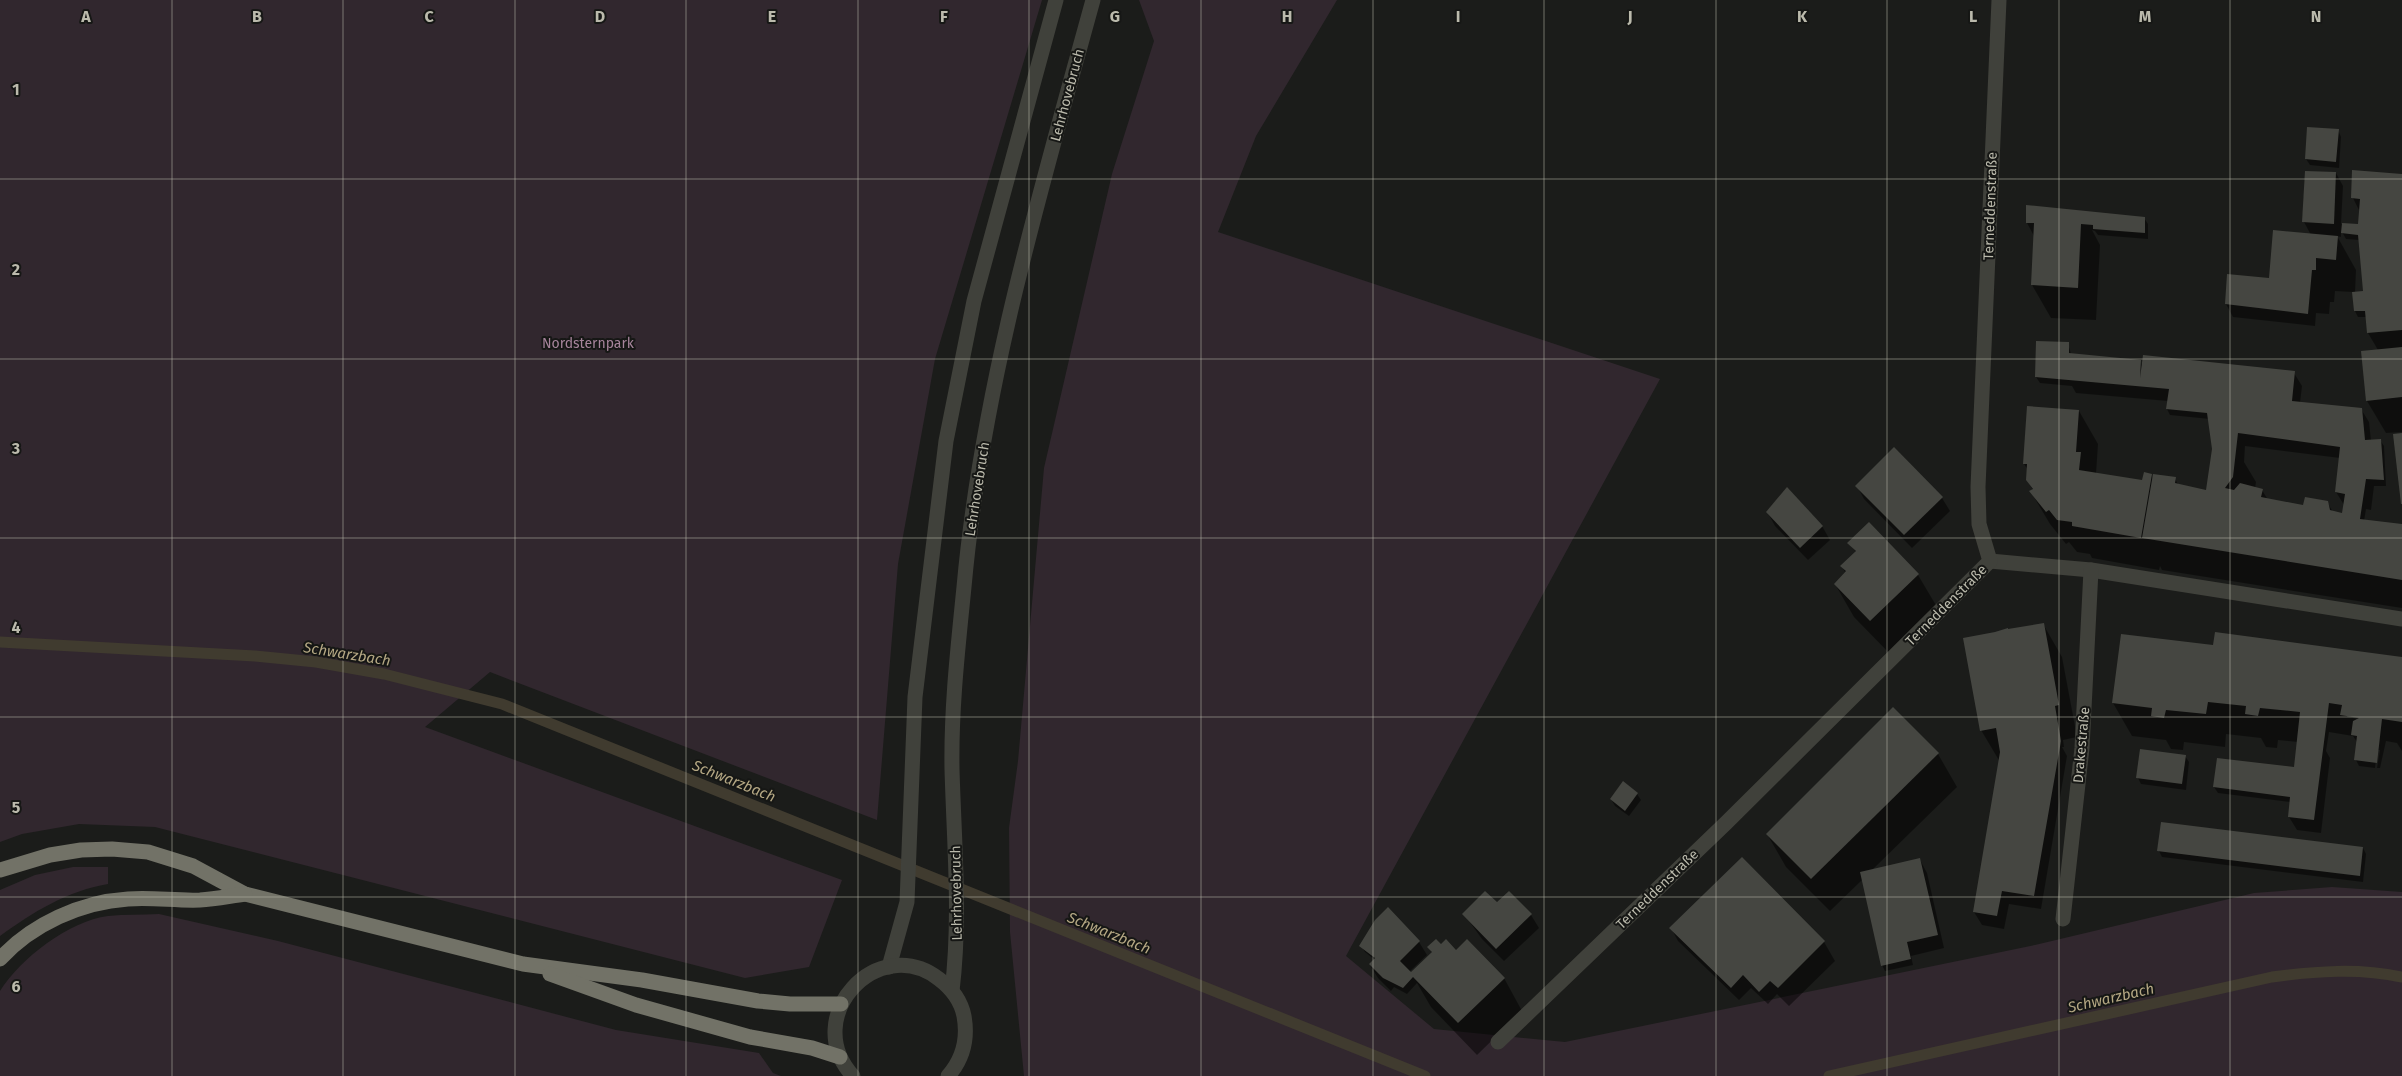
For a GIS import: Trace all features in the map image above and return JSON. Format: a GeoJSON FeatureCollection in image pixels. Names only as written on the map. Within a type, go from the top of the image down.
{"type":"FeatureCollection","features":[{"type":"Feature","properties":{"kind":"highway"},"geometry":{"type":"LineString","coordinates":[[0,870],[50,855],[112,849],[148,852],[194,866],[245,894],[523,964],[636,1005],[750,1037],[812,1048],[840,1057]]}},
{"type":"Feature","properties":{"kind":"highway"},"geometry":{"type":"LineString","coordinates":[[0,959],[24,938],[48,923],[72,911],[101,902],[137,898],[200,900],[245,894]]}},
{"type":"Feature","properties":{"kind":"highway"},"geometry":{"type":"LineString","coordinates":[[523,964],[642,980],[758,1001],[790,1004],[840,1004]]}},
{"type":"Feature","properties":{"kind":"street"},"geometry":{"type":"LineString","coordinates":[[889,967],[908,902],[915,697],[926,597],[951,412],[974,302],[1056,0]]}},
{"type":"Feature","properties":{"kind":"street","name":"Lehrhovebruch"},"geometry":{"type":"LineString","coordinates":[[952,991],[956,955],[956,920],[952,766],[955,679],[965,574],[986,434],[1010,308],[1093,0]]}},
{"type":"Feature","properties":{"kind":"street","name":"Terneddenstraße"},"geometry":{"type":"LineString","coordinates":[[1498,1042],[1726,823],[1990,561],[1979,524],[1978,486],[1999,0]]}},
{"type":"Feature","properties":{"kind":"street"},"geometry":{"type":"LineString","coordinates":[[1990,561],[2092,570],[2402,619]]}},
{"type":"Feature","properties":{"kind":"street","name":"Drakestraße"},"geometry":{"type":"LineString","coordinates":[[2063,919],[2082,748],[2092,570]]}},
{"type":"Feature","properties":{"kind":"street"},"geometry":{"type":"LineString","coordinates":[[853,1076],[840,1057],[834,1031],[840,1004],[853,986],[870,973],[889,967],[913,967],[934,975],[952,991],[963,1013],[966,1036],[959,1060],[948,1076]]}},
{"type":"Feature","properties":{"kind":"green space","name":"Nordsternpark"},"geometry":{"type":"Polygon","coordinates":[[[0,0],[1042,0],[935,359],[898,564],[877,820],[490,672],[425,727],[842,880],[809,967],[745,978],[155,827],[79,824],[22,834],[0,842],[0,0]]]}},
{"type":"Feature","properties":{"kind":"green space"},"geometry":{"type":"Polygon","coordinates":[[[1139,0],[1337,0],[1256,136],[1218,232],[1660,379],[1346,956],[1434,1029],[1565,1042],[2035,945],[2254,893],[2332,887],[2402,892],[2402,1076],[1024,1076],[1010,932],[1009,828],[1018,761],[1044,468],[1112,174],[1154,41],[1139,0]]]}},
{"type":"Feature","properties":{"kind":"green space"},"geometry":{"type":"Polygon","coordinates":[[[73,867],[108,867],[108,884],[65,897],[25,919],[0,936],[0,890],[35,875],[73,867]]]}},
{"type":"Feature","properties":{"kind":"green space"},"geometry":{"type":"Polygon","coordinates":[[[159,914],[278,941],[616,1030],[759,1053],[773,1073],[781,1076],[0,1076],[0,991],[20,966],[62,933],[93,919],[114,915],[159,914]]]}},
{"type":"Feature","properties":{"kind":"building"},"geometry":{"type":"Polygon","coordinates":[[[2307,127],[2339,129],[2336,162],[2305,159],[2307,127]]]}},
{"type":"Feature","properties":{"kind":"building"},"geometry":{"type":"Polygon","coordinates":[[[2352,170],[2402,174],[2402,330],[2367,333],[2365,311],[2354,311],[2352,292],[2363,291],[2358,235],[2341,233],[2342,223],[2358,224],[2360,199],[2351,198],[2352,170]]]}},
{"type":"Feature","properties":{"kind":"building"},"geometry":{"type":"Polygon","coordinates":[[[2305,171],[2336,172],[2334,224],[2302,222],[2305,171]]]}},
{"type":"Feature","properties":{"kind":"building"},"geometry":{"type":"Polygon","coordinates":[[[2026,205],[2145,217],[2145,233],[2093,229],[2093,225],[2081,224],[2078,288],[2031,285],[2034,223],[2026,223],[2026,205]]]}},
{"type":"Feature","properties":{"kind":"building"},"geometry":{"type":"Polygon","coordinates":[[[2273,230],[2338,236],[2336,260],[2316,258],[2316,270],[2312,270],[2308,314],[2225,304],[2227,274],[2269,278],[2273,230]]]}},
{"type":"Feature","properties":{"kind":"building"},"geometry":{"type":"Polygon","coordinates":[[[2036,341],[2069,342],[2069,353],[2141,360],[2140,378],[2143,355],[2295,371],[2292,401],[2362,408],[2365,440],[2381,439],[2384,480],[2366,479],[2360,519],[2402,524],[2402,580],[2142,538],[2153,474],[2176,477],[2175,483],[2206,490],[2212,449],[2207,413],[2166,409],[2169,389],[2035,377],[2036,341]],[[2238,433],[2233,477],[2225,488],[2234,490],[2240,483],[2263,489],[2261,497],[2303,505],[2305,497],[2328,501],[2330,510],[2342,513],[2345,494],[2335,492],[2340,447],[2238,433]]]}},
{"type":"Feature","properties":{"kind":"building"},"geometry":{"type":"Polygon","coordinates":[[[2402,347],[2402,397],[2366,401],[2361,351],[2402,347]]]}},
{"type":"Feature","properties":{"kind":"building"},"geometry":{"type":"Polygon","coordinates":[[[2027,406],[2079,410],[2076,452],[2081,452],[2079,470],[2142,480],[2144,472],[2152,474],[2141,538],[2072,526],[2072,522],[2057,520],[2049,510],[2046,512],[2029,491],[2033,489],[2026,480],[2027,464],[2023,464],[2027,406]]]}},
{"type":"Feature","properties":{"kind":"building"},"geometry":{"type":"Polygon","coordinates":[[[2402,433],[2402,504],[2401,504],[2393,434],[2402,433]]]}},
{"type":"Feature","properties":{"kind":"building"},"geometry":{"type":"Polygon","coordinates":[[[1894,447],[1943,497],[1904,535],[1855,486],[1894,447]]]}},
{"type":"Feature","properties":{"kind":"building"},"geometry":{"type":"Polygon","coordinates":[[[1787,487],[1823,526],[1800,548],[1766,512],[1787,487]]]}},
{"type":"Feature","properties":{"kind":"building"},"geometry":{"type":"Polygon","coordinates":[[[1869,522],[1919,574],[1870,621],[1834,584],[1846,571],[1840,566],[1856,551],[1847,543],[1869,522]]]}},
{"type":"Feature","properties":{"kind":"building"},"geometry":{"type":"Polygon","coordinates":[[[2044,623],[2059,705],[2055,706],[2061,741],[2034,896],[2002,891],[1997,916],[1973,912],[2000,752],[1996,728],[1980,731],[1963,638],[2008,628],[2044,623]]]}},
{"type":"Feature","properties":{"kind":"building"},"geometry":{"type":"Polygon","coordinates":[[[2215,632],[2402,657],[2402,722],[2382,719],[2377,763],[2354,760],[2357,736],[2351,735],[2353,721],[2359,718],[2340,715],[2342,705],[2329,703],[2314,820],[2288,817],[2290,797],[2213,787],[2217,758],[2294,767],[2300,712],[2260,708],[2258,716],[2245,714],[2246,706],[2208,702],[2206,714],[2166,710],[2164,718],[2151,716],[2152,708],[2112,703],[2121,634],[2213,645],[2215,632]]]}},
{"type":"Feature","properties":{"kind":"building"},"geometry":{"type":"Polygon","coordinates":[[[1893,707],[1939,753],[1811,879],[1766,834],[1893,707]]]}},
{"type":"Feature","properties":{"kind":"building"},"geometry":{"type":"Polygon","coordinates":[[[2140,749],[2186,755],[2182,784],[2136,778],[2140,749]]]}},
{"type":"Feature","properties":{"kind":"building"},"geometry":{"type":"Polygon","coordinates":[[[1623,781],[1638,793],[1625,811],[1610,799],[1623,781]]]}},
{"type":"Feature","properties":{"kind":"building"},"geometry":{"type":"Polygon","coordinates":[[[2161,822],[2363,847],[2360,876],[2157,851],[2161,822]]]}},
{"type":"Feature","properties":{"kind":"building"},"geometry":{"type":"Polygon","coordinates":[[[1742,857],[1825,941],[1778,988],[1770,981],[1759,992],[1743,975],[1731,988],[1669,928],[1742,857]]]}},
{"type":"Feature","properties":{"kind":"building"},"geometry":{"type":"Polygon","coordinates":[[[1920,858],[1938,935],[1907,942],[1911,959],[1881,966],[1860,872],[1920,858]]]}},
{"type":"Feature","properties":{"kind":"building"},"geometry":{"type":"Polygon","coordinates":[[[1485,891],[1497,902],[1509,891],[1532,914],[1496,949],[1462,914],[1485,891]]]}},
{"type":"Feature","properties":{"kind":"building"},"geometry":{"type":"Polygon","coordinates":[[[1388,907],[1420,941],[1400,961],[1411,972],[1432,952],[1427,947],[1436,939],[1441,944],[1446,939],[1456,950],[1467,939],[1505,978],[1458,1023],[1413,977],[1403,988],[1383,978],[1369,964],[1375,958],[1359,946],[1375,920],[1388,907]]]}},
{"type":"Feature","properties":{"kind":"waterway","name":"Schwarzbach"},"geometry":{"type":"LineString","coordinates":[[0,642],[255,656],[316,662],[384,674],[502,704],[1425,1076]]}},
{"type":"Feature","properties":{"kind":"waterway","name":"Schwarzbach"},"geometry":{"type":"LineString","coordinates":[[1829,1076],[2272,977],[2337,971],[2370,972],[2402,977]]}}]}
